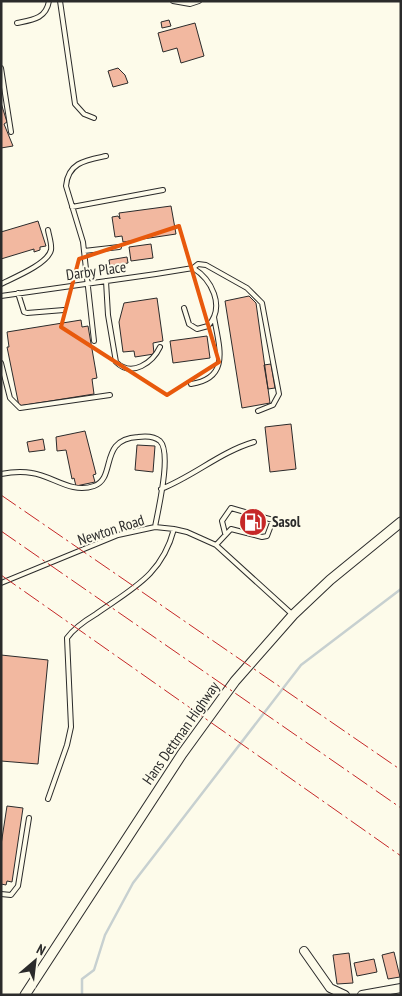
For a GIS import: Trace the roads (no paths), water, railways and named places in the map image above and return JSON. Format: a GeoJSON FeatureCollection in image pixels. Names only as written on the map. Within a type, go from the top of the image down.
{"type":"FeatureCollection","features":[{"type":"Feature","properties":{"kind":"street","name":"Hans Dettman Highway"},"geometry":{"type":"LineString","coordinates":[[25,995],[198,730],[235,681],[293,615],[351,560],[401,522]]}},
{"type":"Feature","properties":{"kind":"street"},"geometry":{"type":"LineString","coordinates":[[304,951],[330,988],[345,995]]}},
{"type":"Feature","properties":{"kind":"street"},"geometry":{"type":"LineString","coordinates":[[362,995],[401,988]]}},
{"type":"Feature","properties":{"kind":"lane"},"geometry":{"type":"LineString","coordinates":[[17,22],[40,18],[48,7],[49,1]]}},
{"type":"Feature","properties":{"kind":"lane"},"geometry":{"type":"LineString","coordinates":[[60,1],[75,104],[84,114],[94,118]]}},
{"type":"Feature","properties":{"kind":"lane"},"geometry":{"type":"LineString","coordinates":[[173,1],[190,4],[199,1]]}},
{"type":"Feature","properties":{"kind":"lane"},"geometry":{"type":"LineString","coordinates":[[1,68],[11,132]]}},
{"type":"Feature","properties":{"kind":"lane"},"geometry":{"type":"LineString","coordinates":[[94,342],[84,251],[80,230],[66,186],[69,173],[79,163],[106,156]]}},
{"type":"Feature","properties":{"kind":"lane"},"geometry":{"type":"LineString","coordinates":[[72,207],[163,190]]}},
{"type":"Feature","properties":{"kind":"lane"},"geometry":{"type":"LineString","coordinates":[[1,284],[39,264],[47,257],[51,250],[48,230]]}},
{"type":"Feature","properties":{"kind":"lane"},"geometry":{"type":"LineString","coordinates":[[84,251],[119,247]]}},
{"type":"Feature","properties":{"kind":"lane","name":"Darby Place"},"geometry":{"type":"LineString","coordinates":[[1,296],[193,268],[198,264],[206,265],[247,288],[262,303],[279,394],[274,405],[258,411]]}},
{"type":"Feature","properties":{"kind":"lane"},"geometry":{"type":"LineString","coordinates":[[191,384],[208,380],[218,369],[219,350],[214,317],[215,295],[213,286],[203,274],[193,268]]}},
{"type":"Feature","properties":{"kind":"lane"},"geometry":{"type":"LineString","coordinates":[[106,281],[108,315],[116,362],[126,368],[143,366],[154,359],[160,347]]}},
{"type":"Feature","properties":{"kind":"lane"},"geometry":{"type":"LineString","coordinates":[[18,293],[22,308],[27,313],[64,310]]}},
{"type":"Feature","properties":{"kind":"lane"},"geometry":{"type":"LineString","coordinates":[[184,308],[189,324],[197,329],[208,326],[214,317]]}},
{"type":"Feature","properties":{"kind":"lane"},"geometry":{"type":"LineString","coordinates":[[1,363],[10,398],[20,408],[110,395]]}},
{"type":"Feature","properties":{"kind":"lane"},"geometry":{"type":"LineString","coordinates":[[1,474],[32,473],[66,485],[92,486],[103,478],[111,453],[118,443],[128,437],[146,436],[156,439],[164,447],[165,458],[155,527]]}},
{"type":"Feature","properties":{"kind":"lane"},"geometry":{"type":"LineString","coordinates":[[161,489],[193,474],[230,449],[254,442]]}},
{"type":"Feature","properties":{"kind":"lane"},"geometry":{"type":"LineString","coordinates":[[216,545],[225,533],[235,529],[264,537],[268,534],[273,520],[231,508],[222,521],[225,533]]}},
{"type":"Feature","properties":{"kind":"lane","name":"Newton Road"},"geometry":{"type":"LineString","coordinates":[[1,583],[118,536],[155,527],[174,529],[187,532],[216,545],[293,615]]}},
{"type":"Feature","properties":{"kind":"lane"},"geometry":{"type":"LineString","coordinates":[[48,799],[67,745],[71,727],[67,638],[84,622],[152,573],[165,557],[174,529]]}},
{"type":"Feature","properties":{"kind":"lane"},"geometry":{"type":"LineString","coordinates":[[1,894],[11,895],[18,886],[30,818]]}},
{"type":"Feature","properties":{"kind":"waterway"},"geometry":{"type":"LineString","coordinates":[[82,995],[82,979],[94,970],[105,935],[133,883],[301,665],[401,589]]}},
{"type":"Feature","properties":{"kind":"place","name":"Sasol"},"geometry":{"type":"Point","coordinates":[253,522]}}]}
